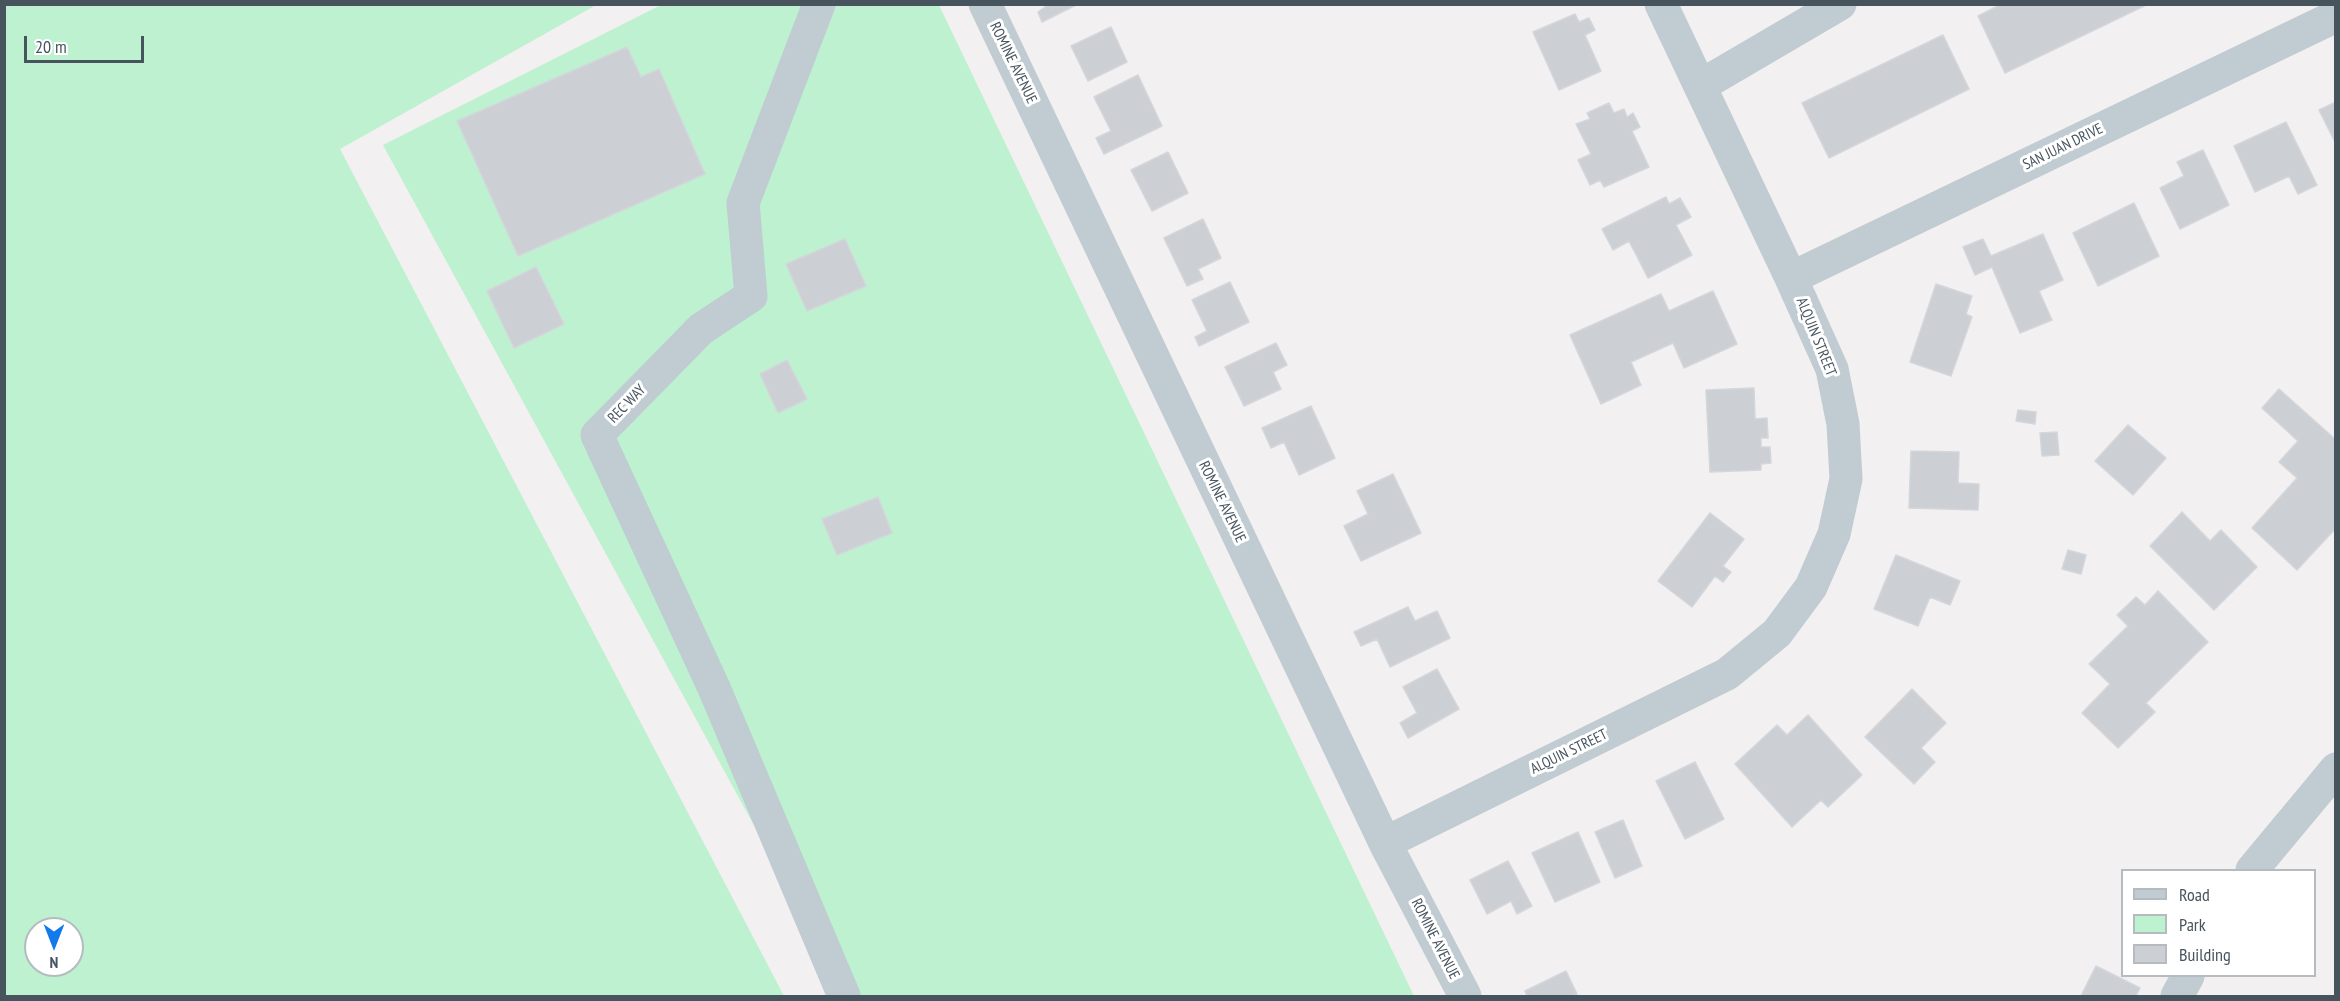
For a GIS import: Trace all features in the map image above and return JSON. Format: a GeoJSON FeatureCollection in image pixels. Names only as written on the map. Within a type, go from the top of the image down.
{"type":"FeatureCollection","features":[{"type":"Feature","properties":{"kind":"street","name":"REC WAY"},"geometry":{"type":"LineString","coordinates":[[819,4],[743,203],[752,296],[701,329],[597,435],[714,688],[844,996]]}},
{"type":"Feature","properties":{"kind":"street","name":"ROMINE AVENUE"},"geometry":{"type":"LineString","coordinates":[[985,4],[1385,843],[1465,996]]}},
{"type":"Feature","properties":{"kind":"street","name":"ALQUIN STREET"},"geometry":{"type":"LineString","coordinates":[[1385,843],[1727,674],[1777,633],[1811,587],[1834,534],[1846,479],[1843,424],[1832,369],[1661,4]]}},
{"type":"Feature","properties":{"kind":"street"},"geometry":{"type":"LineString","coordinates":[[1700,86],[1840,4]]}},
{"type":"Feature","properties":{"kind":"street","name":"SAN JUAN DRIVE"},"geometry":{"type":"LineString","coordinates":[[1791,278],[2336,16]]}},
{"type":"Feature","properties":{"kind":"street"},"geometry":{"type":"LineString","coordinates":[[2253,869],[2336,769]]}},
{"type":"Feature","properties":{"kind":"street"},"geometry":{"type":"LineString","coordinates":[[2177,996],[2186,977]]}},
{"type":"Feature","properties":{"kind":"green space"},"geometry":{"type":"Polygon","coordinates":[[[5,4],[596,5],[340,149],[784,996],[5,996],[5,4]]]}},
{"type":"Feature","properties":{"kind":"green space"},"geometry":{"type":"Polygon","coordinates":[[[661,5],[939,5],[1414,996],[847,996],[383,145],[661,5]]]}},
{"type":"Feature","properties":{"kind":"building"},"geometry":{"type":"Polygon","coordinates":[[[1049,4],[1078,4],[1042,22],[1038,12],[1049,4]]]}},
{"type":"Feature","properties":{"kind":"building"},"geometry":{"type":"Polygon","coordinates":[[[2002,4],[2143,4],[2144,6],[2005,73],[1978,16],[2002,4]]]}},
{"type":"Feature","properties":{"kind":"building"},"geometry":{"type":"Polygon","coordinates":[[[1575,14],[1579,22],[1589,18],[1595,30],[1585,35],[1601,71],[1559,90],[1533,32],[1575,14]]]}},
{"type":"Feature","properties":{"kind":"building"},"geometry":{"type":"Polygon","coordinates":[[[1111,27],[1127,62],[1088,81],[1071,46],[1111,27]]]}},
{"type":"Feature","properties":{"kind":"building"},"geometry":{"type":"Polygon","coordinates":[[[1943,35],[1969,89],[1829,158],[1802,103],[1943,35]]]}},
{"type":"Feature","properties":{"kind":"building"},"geometry":{"type":"Polygon","coordinates":[[[627,47],[641,77],[659,69],[705,174],[518,256],[457,121],[627,47]]]}},
{"type":"Feature","properties":{"kind":"building"},"geometry":{"type":"Polygon","coordinates":[[[1138,75],[1162,126],[1104,154],[1096,138],[1111,131],[1094,97],[1138,75]]]}},
{"type":"Feature","properties":{"kind":"building"},"geometry":{"type":"Polygon","coordinates":[[[2336,102],[2336,144],[2319,110],[2336,102]]]}},
{"type":"Feature","properties":{"kind":"building"},"geometry":{"type":"Polygon","coordinates":[[[1609,103],[1614,113],[1624,109],[1627,117],[1633,113],[1640,127],[1632,131],[1649,167],[1604,187],[1600,180],[1590,185],[1578,160],[1591,154],[1576,124],[1590,119],[1587,113],[1609,103]]]}},
{"type":"Feature","properties":{"kind":"building"},"geometry":{"type":"Polygon","coordinates":[[[2286,122],[2317,185],[2298,194],[2289,176],[2255,192],[2234,146],[2286,122]]]}},
{"type":"Feature","properties":{"kind":"building"},"geometry":{"type":"Polygon","coordinates":[[[2203,150],[2229,205],[2180,229],[2160,188],[2184,176],[2177,162],[2203,150]]]}},
{"type":"Feature","properties":{"kind":"building"},"geometry":{"type":"Polygon","coordinates":[[[1168,152],[1188,193],[1152,211],[1131,170],[1168,152]]]}},
{"type":"Feature","properties":{"kind":"building"},"geometry":{"type":"Polygon","coordinates":[[[1666,197],[1669,204],[1680,198],[1691,217],[1676,225],[1692,255],[1648,278],[1629,241],[1613,250],[1602,229],[1666,197]]]}},
{"type":"Feature","properties":{"kind":"building"},"geometry":{"type":"Polygon","coordinates":[[[2134,203],[2159,256],[2098,286],[2073,233],[2134,203]]]}},
{"type":"Feature","properties":{"kind":"building"},"geometry":{"type":"Polygon","coordinates":[[[1203,219],[1221,258],[1198,269],[1203,279],[1187,286],[1164,238],[1203,219]]]}},
{"type":"Feature","properties":{"kind":"building"},"geometry":{"type":"Polygon","coordinates":[[[2043,234],[2063,280],[2039,291],[2052,320],[2020,333],[1992,267],[1975,275],[1963,247],[1983,239],[1991,256],[2043,234]]]}},
{"type":"Feature","properties":{"kind":"building"},"geometry":{"type":"Polygon","coordinates":[[[845,239],[866,286],[807,311],[786,264],[845,239]]]}},
{"type":"Feature","properties":{"kind":"building"},"geometry":{"type":"Polygon","coordinates":[[[536,267],[564,324],[514,348],[487,291],[536,267]]]}},
{"type":"Feature","properties":{"kind":"building"},"geometry":{"type":"Polygon","coordinates":[[[1230,282],[1249,322],[1199,346],[1195,337],[1207,331],[1192,300],[1230,282]]]}},
{"type":"Feature","properties":{"kind":"building"},"geometry":{"type":"Polygon","coordinates":[[[1936,284],[1972,296],[1966,314],[1972,317],[1951,376],[1910,362],[1936,284]]]}},
{"type":"Feature","properties":{"kind":"building"},"geometry":{"type":"Polygon","coordinates":[[[1713,291],[1737,344],[1684,368],[1673,343],[1631,362],[1641,385],[1601,404],[1570,335],[1661,294],[1669,311],[1713,291]]]}},
{"type":"Feature","properties":{"kind":"building"},"geometry":{"type":"Polygon","coordinates":[[[1276,343],[1287,365],[1273,372],[1281,389],[1244,406],[1225,367],[1276,343]]]}},
{"type":"Feature","properties":{"kind":"building"},"geometry":{"type":"Polygon","coordinates":[[[787,360],[807,399],[778,413],[760,374],[787,360]]]}},
{"type":"Feature","properties":{"kind":"building"},"geometry":{"type":"Polygon","coordinates":[[[1754,388],[1755,419],[1767,418],[1768,438],[1761,438],[1761,447],[1770,447],[1771,463],[1761,464],[1761,470],[1710,472],[1706,390],[1754,388]]]}},
{"type":"Feature","properties":{"kind":"building"},"geometry":{"type":"Polygon","coordinates":[[[2279,389],[2336,440],[2336,528],[2297,570],[2252,528],[2297,478],[2279,462],[2298,441],[2262,408],[2279,389]]]}},
{"type":"Feature","properties":{"kind":"building"},"geometry":{"type":"Polygon","coordinates":[[[1311,406],[1335,458],[1299,475],[1284,442],[1271,448],[1262,428],[1311,406]]]}},
{"type":"Feature","properties":{"kind":"building"},"geometry":{"type":"Polygon","coordinates":[[[2018,410],[2036,412],[2035,424],[2016,421],[2018,410]]]}},
{"type":"Feature","properties":{"kind":"building"},"geometry":{"type":"Polygon","coordinates":[[[2128,425],[2166,458],[2133,495],[2095,461],[2128,425]]]}},
{"type":"Feature","properties":{"kind":"building"},"geometry":{"type":"Polygon","coordinates":[[[2057,432],[2059,455],[2042,456],[2040,433],[2057,432]]]}},
{"type":"Feature","properties":{"kind":"building"},"geometry":{"type":"Polygon","coordinates":[[[1911,451],[1959,452],[1958,483],[1979,484],[1978,510],[1909,508],[1911,451]]]}},
{"type":"Feature","properties":{"kind":"building"},"geometry":{"type":"Polygon","coordinates":[[[1393,474],[1421,533],[1361,561],[1344,526],[1368,514],[1357,491],[1393,474]]]}},
{"type":"Feature","properties":{"kind":"building"},"geometry":{"type":"Polygon","coordinates":[[[878,497],[892,533],[837,555],[822,519],[878,497]]]}},
{"type":"Feature","properties":{"kind":"building"},"geometry":{"type":"Polygon","coordinates":[[[2182,512],[2210,541],[2221,530],[2257,567],[2214,610],[2150,546],[2182,512]]]}},
{"type":"Feature","properties":{"kind":"building"},"geometry":{"type":"Polygon","coordinates":[[[1710,513],[1744,539],[1723,566],[1731,572],[1723,582],[1715,576],[1692,607],[1658,581],[1710,513]]]}},
{"type":"Feature","properties":{"kind":"building"},"geometry":{"type":"Polygon","coordinates":[[[2068,550],[2086,555],[2081,574],[2062,569],[2068,550]]]}},
{"type":"Feature","properties":{"kind":"building"},"geometry":{"type":"Polygon","coordinates":[[[1896,555],[1960,581],[1950,605],[1930,597],[1918,626],[1874,609],[1896,555]]]}},
{"type":"Feature","properties":{"kind":"building"},"geometry":{"type":"Polygon","coordinates":[[[2158,591],[2208,642],[2146,703],[2155,712],[2118,748],[2082,713],[2110,684],[2089,664],[2128,626],[2117,615],[2136,597],[2145,605],[2158,591]]]}},
{"type":"Feature","properties":{"kind":"building"},"geometry":{"type":"Polygon","coordinates":[[[1408,607],[1415,621],[1437,611],[1450,638],[1390,667],[1377,639],[1361,646],[1354,632],[1408,607]]]}},
{"type":"Feature","properties":{"kind":"building"},"geometry":{"type":"Polygon","coordinates":[[[1437,669],[1459,709],[1408,738],[1400,723],[1417,713],[1403,687],[1437,669]]]}},
{"type":"Feature","properties":{"kind":"building"},"geometry":{"type":"Polygon","coordinates":[[[1912,689],[1946,723],[1921,748],[1935,762],[1914,784],[1865,737],[1912,689]]]}},
{"type":"Feature","properties":{"kind":"building"},"geometry":{"type":"Polygon","coordinates":[[[1808,715],[1862,775],[1828,807],[1821,800],[1792,827],[1735,764],[1777,725],[1787,735],[1808,715]]]}},
{"type":"Feature","properties":{"kind":"building"},"geometry":{"type":"Polygon","coordinates":[[[1695,762],[1724,819],[1685,839],[1656,781],[1695,762]]]}},
{"type":"Feature","properties":{"kind":"building"},"geometry":{"type":"Polygon","coordinates":[[[1623,820],[1642,866],[1615,878],[1595,832],[1623,820]]]}},
{"type":"Feature","properties":{"kind":"building"},"geometry":{"type":"Polygon","coordinates":[[[1578,832],[1600,882],[1555,902],[1532,853],[1578,832]]]}},
{"type":"Feature","properties":{"kind":"building"},"geometry":{"type":"Polygon","coordinates":[[[1508,861],[1532,906],[1517,914],[1511,901],[1487,914],[1470,880],[1508,861]]]}},
{"type":"Feature","properties":{"kind":"building"},"geometry":{"type":"Polygon","coordinates":[[[2096,966],[2140,988],[2136,996],[2081,996],[2096,966]]]}},
{"type":"Feature","properties":{"kind":"building"},"geometry":{"type":"Polygon","coordinates":[[[1566,971],[1577,994],[1573,996],[1527,996],[1525,991],[1566,971]]]}}]}
